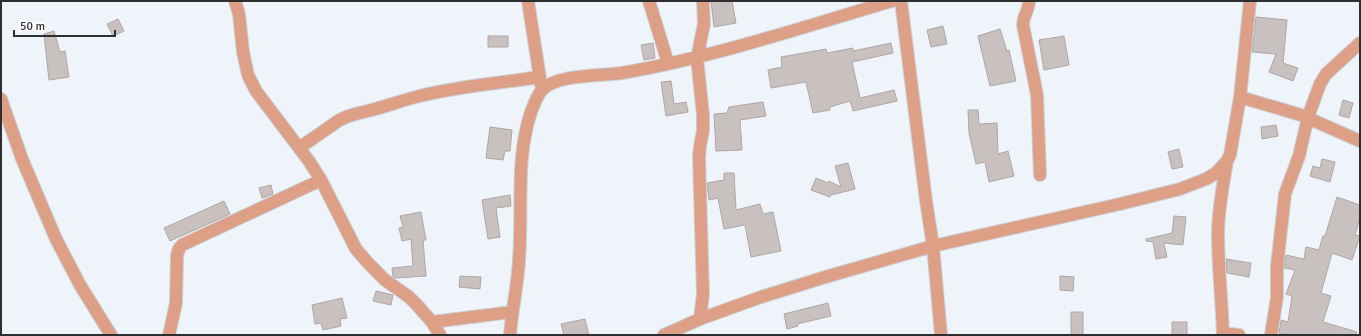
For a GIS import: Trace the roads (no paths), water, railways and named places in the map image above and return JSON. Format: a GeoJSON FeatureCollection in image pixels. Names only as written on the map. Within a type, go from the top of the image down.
{"type":"FeatureCollection","features":[{"type":"Feature","properties":{"kind":"street"},"geometry":{"type":"LineString","coordinates":[[236,1],[239,14],[243,52],[250,80],[256,91],[321,180],[356,249],[374,270],[385,280],[409,297],[432,322],[440,335]]}},
{"type":"Feature","properties":{"kind":"street"},"geometry":{"type":"LineString","coordinates":[[528,1],[542,90]]}},
{"type":"Feature","properties":{"kind":"street"},"geometry":{"type":"LineString","coordinates":[[648,1],[668,63]]}},
{"type":"Feature","properties":{"kind":"street"},"geometry":{"type":"LineString","coordinates":[[700,319],[703,294],[699,157],[703,131],[703,115],[697,58],[704,24],[704,1]]}},
{"type":"Feature","properties":{"kind":"street"},"geometry":{"type":"LineString","coordinates":[[510,335],[520,257],[522,159],[527,125],[534,105],[542,90],[554,83],[570,78],[621,73],[697,58],[892,1]]}},
{"type":"Feature","properties":{"kind":"street"},"geometry":{"type":"LineString","coordinates":[[901,1],[926,202],[933,246],[941,335]]}},
{"type":"Feature","properties":{"kind":"street"},"geometry":{"type":"LineString","coordinates":[[1029,1],[1023,20],[1023,25],[1037,95],[1040,175]]}},
{"type":"Feature","properties":{"kind":"street"},"geometry":{"type":"LineString","coordinates":[[669,334],[700,319],[761,297],[815,280],[933,246],[1047,219],[1120,204],[1180,189],[1206,179],[1216,173],[1230,156],[1240,97],[1250,1]]}},
{"type":"Feature","properties":{"kind":"street"},"geometry":{"type":"LineString","coordinates":[[1271,335],[1277,297],[1277,266],[1285,194],[1299,156],[1308,117],[1320,84],[1326,74],[1360,43]]}},
{"type":"Feature","properties":{"kind":"street"},"geometry":{"type":"LineString","coordinates":[[299,148],[344,117],[363,113],[419,96],[448,90],[540,77]]}},
{"type":"Feature","properties":{"kind":"street"},"geometry":{"type":"LineString","coordinates":[[1240,97],[1308,117],[1360,140]]}},
{"type":"Feature","properties":{"kind":"street"},"geometry":{"type":"LineString","coordinates":[[1,99],[22,159],[56,239],[80,285],[111,335]]}},
{"type":"Feature","properties":{"kind":"street"},"geometry":{"type":"LineString","coordinates":[[1227,161],[1218,233],[1218,261],[1223,334],[1239,335]]}},
{"type":"Feature","properties":{"kind":"street"},"geometry":{"type":"LineString","coordinates":[[169,335],[176,302],[177,254],[182,244],[321,180]]}},
{"type":"Feature","properties":{"kind":"street"},"geometry":{"type":"LineString","coordinates":[[432,322],[512,312]]}}]}
